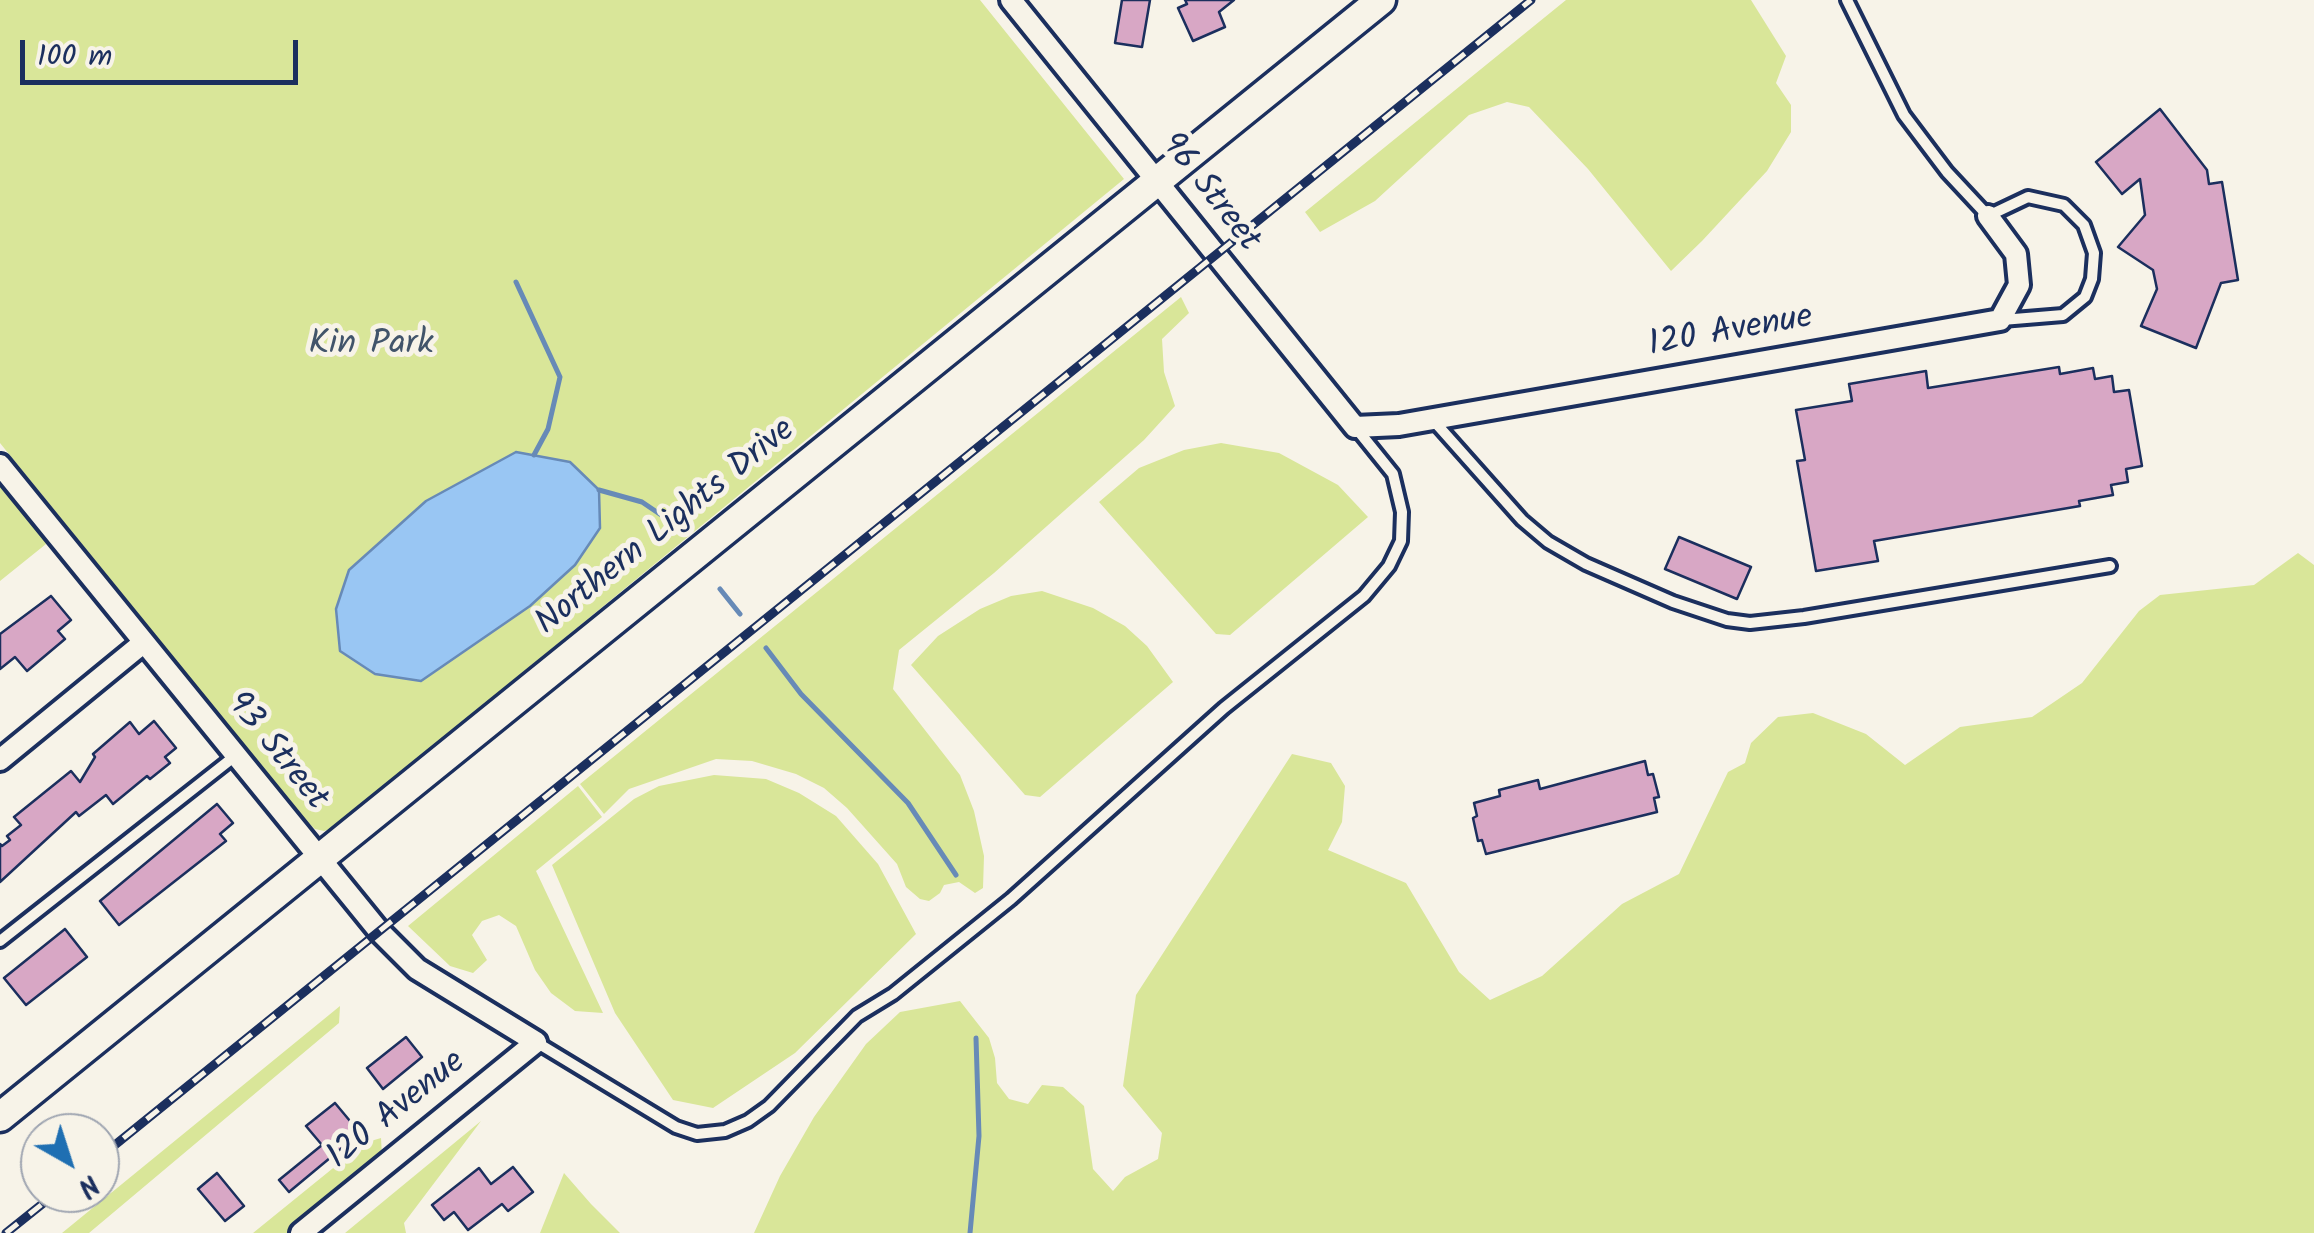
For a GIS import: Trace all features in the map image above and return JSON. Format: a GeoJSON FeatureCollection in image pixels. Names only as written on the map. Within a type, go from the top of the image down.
{"type":"FeatureCollection","features":[{"type":"Feature","properties":{"kind":"main road","name":"Northern Lights Drive"},"geometry":{"type":"LineString","coordinates":[[0,1117],[1380,0]]}},
{"type":"Feature","properties":{"kind":"street","name":"96 Street"},"geometry":{"type":"LineString","coordinates":[[1011,0],[1355,427]]}},
{"type":"Feature","properties":{"kind":"street"},"geometry":{"type":"LineString","coordinates":[[1988,216],[2016,254],[2019,285],[2000,320]]}},
{"type":"Feature","properties":{"kind":"street","name":"120 Avenue"},"geometry":{"type":"LineString","coordinates":[[1355,427],[1400,425],[2000,320]]}},
{"type":"Feature","properties":{"kind":"street","name":"93 Street"},"geometry":{"type":"LineString","coordinates":[[0,465],[380,931],[416,969],[536,1042]]}},
{"type":"Feature","properties":{"kind":"street"},"geometry":{"type":"LineString","coordinates":[[0,760],[143,644]]}},
{"type":"Feature","properties":{"kind":"street","name":"120 Avenue"},"geometry":{"type":"LineString","coordinates":[[301,1233],[536,1042]]}},
{"type":"Feature","properties":{"kind":"lane"},"geometry":{"type":"LineString","coordinates":[[1847,0],[1904,116],[1946,172],[1988,216],[2028,197],[2064,205],[2084,224],[2094,253],[2092,278],[2085,297],[2064,315],[2000,320]]}},
{"type":"Feature","properties":{"kind":"lane"},"geometry":{"type":"LineString","coordinates":[[1433,419],[1522,520],[1548,542],[1603,571],[1695,611],[1727,620],[1750,623],[1823,614],[2110,566]]}},
{"type":"Feature","properties":{"kind":"lane"},"geometry":{"type":"LineString","coordinates":[[536,1042],[676,1127],[698,1134],[725,1131],[769,1106],[857,1016],[893,994],[1011,898],[1224,708],[1364,596],[1389,566],[1401,541],[1402,512],[1393,474],[1355,427]]}},
{"type":"Feature","properties":{"kind":"lane"},"geometry":{"type":"LineString","coordinates":[[0,941],[234,756]]}},
{"type":"Feature","properties":{"kind":"green space","name":"Kin Park"},"geometry":{"type":"Polygon","coordinates":[[[0,0],[980,0],[1124,179],[333,828],[324,831],[305,820],[0,443],[0,0]]]}},
{"type":"Feature","properties":{"kind":"green space"},"geometry":{"type":"Polygon","coordinates":[[[1566,0],[1751,0],[1786,56],[1776,83],[1791,105],[1791,132],[1767,171],[1671,271],[1588,169],[1529,107],[1507,102],[1469,115],[1375,201],[1320,232],[1305,212],[1566,0]]]}},
{"type":"Feature","properties":{"kind":"green space"},"geometry":{"type":"Polygon","coordinates":[[[1181,297],[1189,313],[1162,339],[1164,372],[1175,406],[1144,440],[994,573],[899,650],[893,689],[960,775],[974,811],[984,856],[983,888],[975,893],[959,882],[944,885],[929,901],[920,899],[906,887],[897,864],[824,788],[796,774],[752,761],[716,759],[629,789],[604,814],[580,784],[1181,297]]]}},
{"type":"Feature","properties":{"kind":"green space"},"geometry":{"type":"Polygon","coordinates":[[[1221,443],[1279,453],[1338,485],[1368,517],[1230,635],[1216,634],[1099,502],[1139,468],[1184,450],[1221,443]]]}},
{"type":"Feature","properties":{"kind":"green space"},"geometry":{"type":"Polygon","coordinates":[[[0,478],[51,540],[0,581],[0,478]]]}},
{"type":"Feature","properties":{"kind":"green space"},"geometry":{"type":"Polygon","coordinates":[[[2298,553],[2314,565],[2314,1233],[754,1233],[780,1176],[814,1117],[866,1044],[900,1012],[960,1001],[989,1038],[997,1083],[1009,1099],[1028,1104],[1042,1085],[1063,1087],[1084,1106],[1093,1169],[1113,1191],[1125,1177],[1158,1159],[1162,1133],[1123,1086],[1136,995],[1292,754],[1331,763],[1345,786],[1342,822],[1328,850],[1406,883],[1459,972],[1490,1000],[1542,976],[1622,904],[1679,874],[1728,772],[1745,763],[1751,743],[1778,717],[1813,713],[1866,734],[1905,765],[1960,727],[2032,717],[2082,683],[2139,611],[2160,595],[2254,585],[2298,553]]]}},
{"type":"Feature","properties":{"kind":"green space"},"geometry":{"type":"Polygon","coordinates":[[[1042,591],[1093,608],[1125,626],[1147,646],[1173,682],[1040,797],[1025,795],[911,665],[938,636],[980,609],[1011,596],[1042,591]]]}},
{"type":"Feature","properties":{"kind":"green space"},"geometry":{"type":"Polygon","coordinates":[[[714,775],[766,779],[799,793],[836,816],[878,864],[916,934],[795,1053],[713,1108],[673,1100],[615,1013],[552,865],[634,799],[659,786],[714,775]]]}},
{"type":"Feature","properties":{"kind":"green space"},"geometry":{"type":"Polygon","coordinates":[[[578,786],[602,817],[536,871],[603,1013],[575,1011],[551,993],[535,970],[516,926],[499,915],[482,921],[472,935],[487,960],[473,973],[450,966],[408,926],[578,786]]]}},
{"type":"Feature","properties":{"kind":"green space"},"geometry":{"type":"Polygon","coordinates":[[[340,1006],[339,1023],[120,1207],[120,1186],[340,1006]]]}},
{"type":"Feature","properties":{"kind":"green space"},"geometry":{"type":"Polygon","coordinates":[[[481,1121],[404,1223],[406,1233],[345,1233],[481,1121]]]}},
{"type":"Feature","properties":{"kind":"green space"},"geometry":{"type":"Polygon","coordinates":[[[381,1138],[382,1156],[287,1233],[253,1233],[364,1143],[381,1138]]]}},
{"type":"Feature","properties":{"kind":"green space"},"geometry":{"type":"Polygon","coordinates":[[[564,1173],[591,1204],[620,1233],[540,1233],[564,1173]]]}},
{"type":"Feature","properties":{"kind":"green space"},"geometry":{"type":"Polygon","coordinates":[[[86,1213],[113,1213],[89,1233],[62,1233],[86,1213]]]}},
{"type":"Feature","properties":{"kind":"water"},"geometry":{"type":"Polygon","coordinates":[[[516,452],[570,462],[599,490],[600,528],[575,565],[530,606],[421,681],[375,674],[340,651],[336,609],[349,570],[426,501],[516,452]]]}},
{"type":"Feature","properties":{"kind":"building"},"geometry":{"type":"Polygon","coordinates":[[[1122,0],[1150,0],[1142,47],[1115,43],[1122,0]]]}},
{"type":"Feature","properties":{"kind":"building"},"geometry":{"type":"Polygon","coordinates":[[[1185,0],[1234,0],[1219,12],[1225,27],[1193,41],[1178,8],[1187,4],[1185,0]]]}},
{"type":"Feature","properties":{"kind":"building"},"geometry":{"type":"Polygon","coordinates":[[[2160,109],[2207,170],[2209,184],[2222,182],[2238,280],[2221,283],[2196,348],[2141,326],[2157,289],[2153,270],[2118,247],[2145,215],[2140,179],[2122,194],[2096,162],[2160,109]]]}},
{"type":"Feature","properties":{"kind":"building"},"geometry":{"type":"Polygon","coordinates":[[[2059,367],[2060,374],[2093,368],[2095,379],[2112,376],[2114,392],[2129,390],[2142,466],[2126,469],[2128,482],[2111,485],[2113,495],[2079,501],[2080,506],[1874,541],[1878,561],[1816,571],[1797,461],[1805,460],[1796,410],[1852,401],[1849,384],[1926,371],[1928,388],[2059,367]]]}},
{"type":"Feature","properties":{"kind":"building"},"geometry":{"type":"Polygon","coordinates":[[[1679,537],[1751,567],[1737,599],[1665,569],[1679,537]]]}},
{"type":"Feature","properties":{"kind":"building"},"geometry":{"type":"Polygon","coordinates":[[[51,596],[71,620],[58,631],[65,639],[27,671],[15,657],[0,669],[0,634],[51,596]]]}},
{"type":"Feature","properties":{"kind":"building"},"geometry":{"type":"Polygon","coordinates":[[[154,721],[176,748],[165,757],[170,763],[113,804],[106,795],[79,816],[76,812],[0,882],[0,844],[10,840],[7,836],[21,825],[14,817],[71,771],[80,782],[95,757],[93,754],[130,722],[139,734],[154,721]]]}},
{"type":"Feature","properties":{"kind":"building"},"geometry":{"type":"Polygon","coordinates":[[[1645,761],[1659,797],[1654,798],[1657,812],[1486,854],[1482,840],[1478,841],[1474,803],[1500,796],[1499,790],[1538,780],[1540,789],[1645,761]]]}},
{"type":"Feature","properties":{"kind":"building"},"geometry":{"type":"Polygon","coordinates":[[[217,804],[233,823],[220,834],[226,841],[119,925],[100,901],[217,804]]]}},
{"type":"Feature","properties":{"kind":"building"},"geometry":{"type":"Polygon","coordinates":[[[65,929],[87,957],[26,1005],[4,978],[65,929]]]}},
{"type":"Feature","properties":{"kind":"building"},"geometry":{"type":"Polygon","coordinates":[[[406,1037],[422,1057],[383,1089],[367,1068],[406,1037]]]}},
{"type":"Feature","properties":{"kind":"building"},"geometry":{"type":"Polygon","coordinates":[[[335,1103],[360,1133],[289,1192],[279,1180],[322,1145],[306,1126],[335,1103]]]}},
{"type":"Feature","properties":{"kind":"building"},"geometry":{"type":"Polygon","coordinates":[[[513,1167],[533,1192],[508,1211],[502,1204],[468,1230],[454,1212],[444,1220],[432,1205],[479,1168],[491,1184],[513,1167]]]}},
{"type":"Feature","properties":{"kind":"building"},"geometry":{"type":"Polygon","coordinates":[[[217,1173],[244,1206],[225,1221],[198,1189],[217,1173]]]}},
{"type":"Feature","properties":{"kind":"waterway"},"geometry":{"type":"LineString","coordinates":[[516,282],[560,377],[548,429],[534,455]]}},
{"type":"Feature","properties":{"kind":"waterway"},"geometry":{"type":"LineString","coordinates":[[599,490],[642,502],[673,523]]}},
{"type":"Feature","properties":{"kind":"waterway"},"geometry":{"type":"LineString","coordinates":[[720,589],[740,614]]}},
{"type":"Feature","properties":{"kind":"waterway"},"geometry":{"type":"LineString","coordinates":[[766,648],[801,694],[908,803],[956,875]]}},
{"type":"Feature","properties":{"kind":"waterway"},"geometry":{"type":"LineString","coordinates":[[970,1233],[979,1136],[976,1038]]}},
{"type":"Feature","properties":{"kind":"railway"},"geometry":{"type":"LineString","coordinates":[[120,1141],[1531,0]]}},
{"type":"Feature","properties":{"kind":"railway"},"geometry":{"type":"LineString","coordinates":[[6,1233],[31,1213]]}}]}
